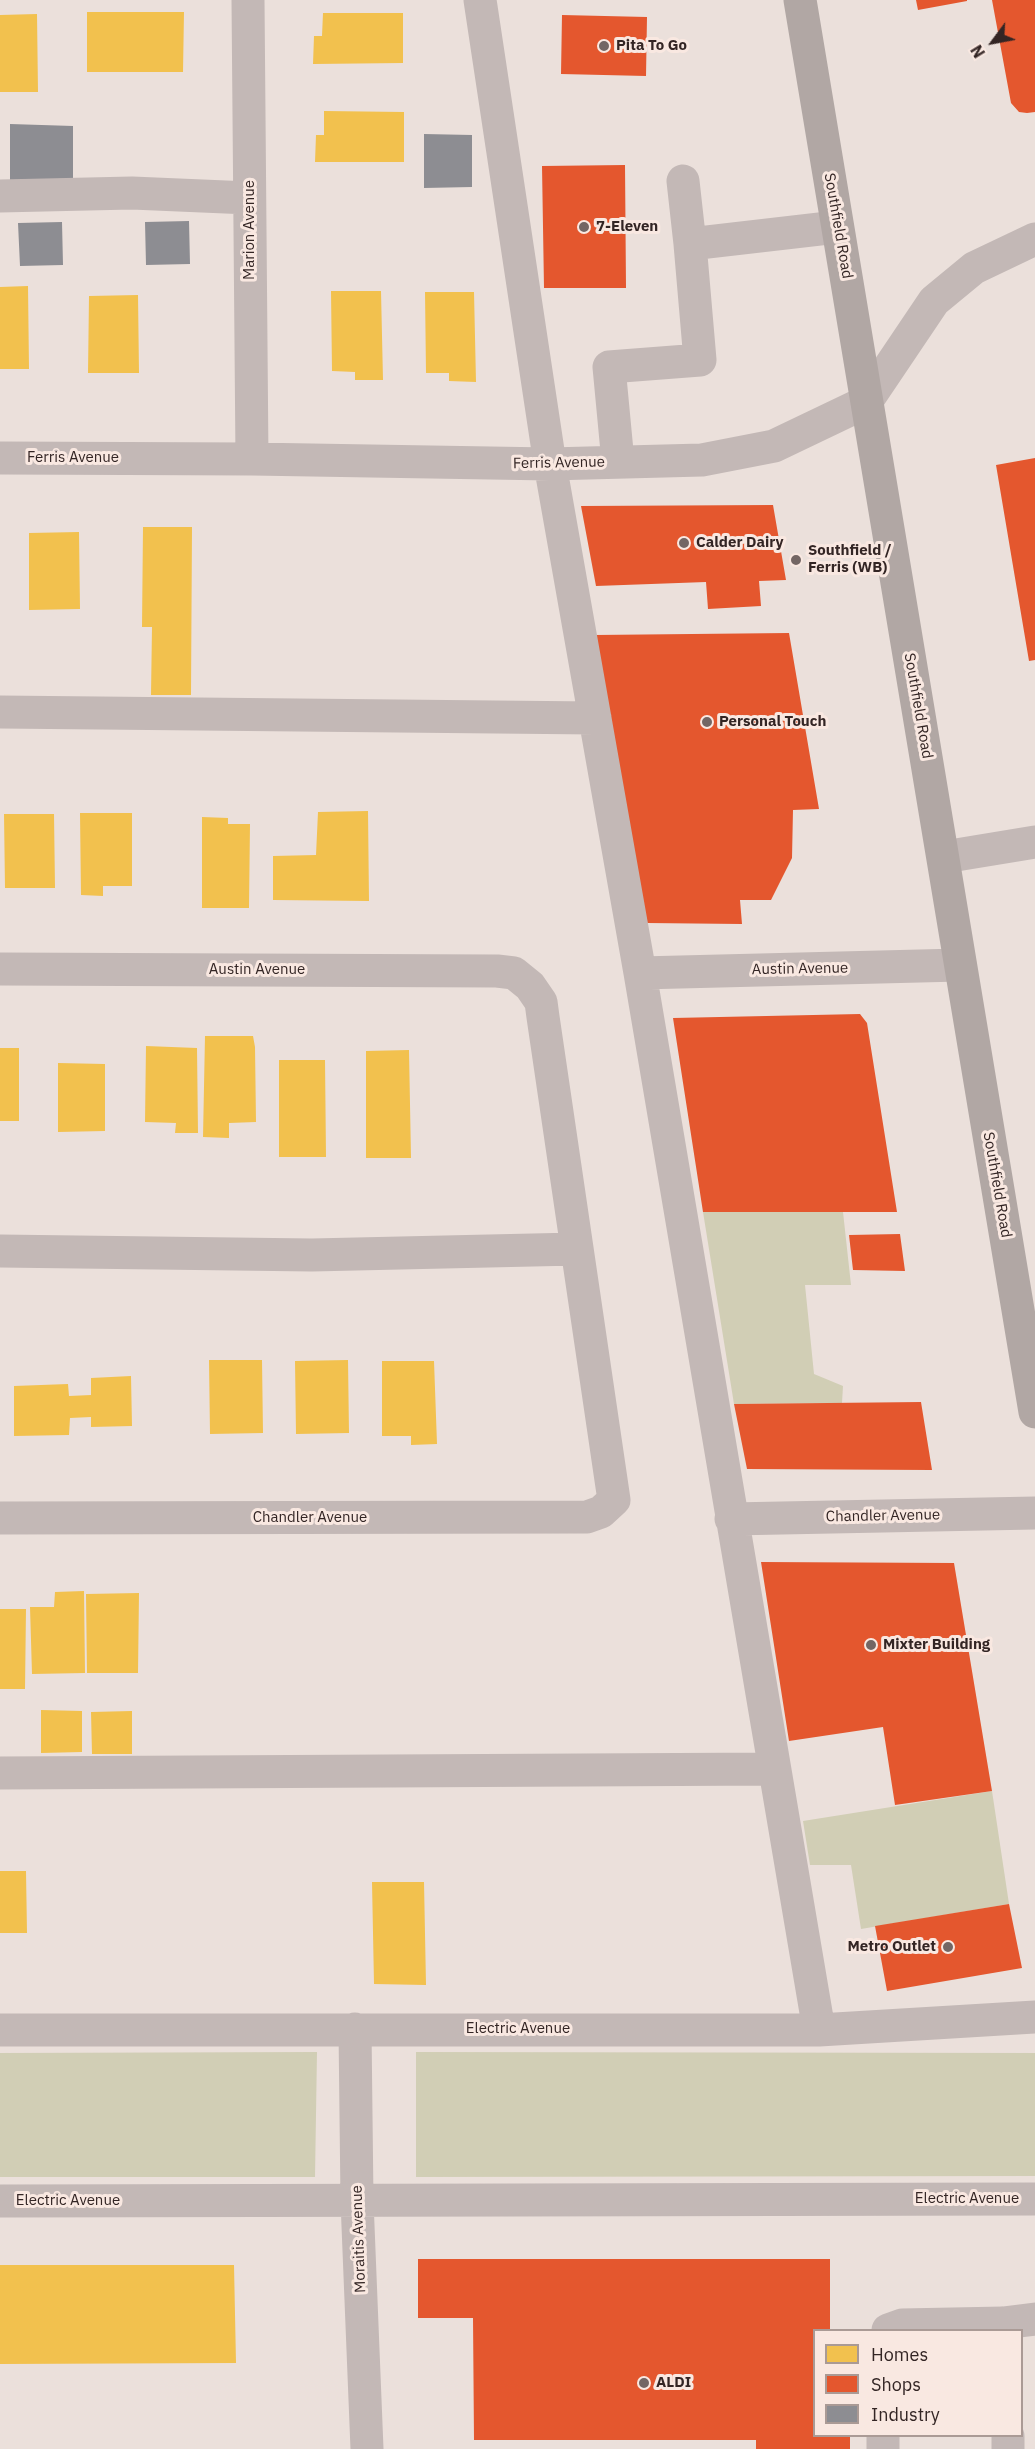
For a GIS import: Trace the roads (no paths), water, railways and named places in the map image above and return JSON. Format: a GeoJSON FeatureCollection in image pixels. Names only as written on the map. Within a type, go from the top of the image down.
{"type":"FeatureCollection","features":[{"type":"Feature","properties":{"kind":"main road","name":"Southfield Road"},"geometry":{"type":"LineString","coordinates":[[800,0],[1035,1412]]}},
{"type":"Feature","properties":{"kind":"street","name":"Marion Avenue"},"geometry":{"type":"LineString","coordinates":[[248,0],[252,459]]}},
{"type":"Feature","properties":{"kind":"street"},"geometry":{"type":"LineString","coordinates":[[480,0],[550,464],[640,973],[819,2030]]}},
{"type":"Feature","properties":{"kind":"street"},"geometry":{"type":"LineString","coordinates":[[618,462],[609,367],[700,360],[683,181]]}},
{"type":"Feature","properties":{"kind":"street"},"geometry":{"type":"LineString","coordinates":[[0,196],[132,193],[249,198]]}},
{"type":"Feature","properties":{"kind":"street"},"geometry":{"type":"LineString","coordinates":[[690,244],[837,227]]}},
{"type":"Feature","properties":{"kind":"street"},"geometry":{"type":"LineString","coordinates":[[866,402],[934,301],[974,268],[1035,239]]}},
{"type":"Feature","properties":{"kind":"street","name":"Ferris Avenue"},"geometry":{"type":"LineString","coordinates":[[0,458],[550,464],[702,459],[774,446],[866,402]]}},
{"type":"Feature","properties":{"kind":"street"},"geometry":{"type":"LineString","coordinates":[[0,712],[595,718]]}},
{"type":"Feature","properties":{"kind":"street"},"geometry":{"type":"LineString","coordinates":[[944,857],[1035,842]]}},
{"type":"Feature","properties":{"kind":"street","name":"Austin Avenue"},"geometry":{"type":"LineString","coordinates":[[640,973],[960,965]]}},
{"type":"Feature","properties":{"kind":"street","name":"Austin Avenue"},"geometry":{"type":"LineString","coordinates":[[0,969],[497,971],[514,973],[530,986],[541,1002],[577,1249]]}},
{"type":"Feature","properties":{"kind":"street"},"geometry":{"type":"LineString","coordinates":[[0,1251],[312,1255],[577,1249]]}},
{"type":"Feature","properties":{"kind":"street","name":"Chandler Avenue"},"geometry":{"type":"LineString","coordinates":[[0,1518],[587,1517],[601,1512],[614,1500],[577,1249]]}},
{"type":"Feature","properties":{"kind":"street","name":"Chandler Avenue"},"geometry":{"type":"LineString","coordinates":[[731,1519],[1035,1513]]}},
{"type":"Feature","properties":{"kind":"street"},"geometry":{"type":"LineString","coordinates":[[0,1773],[774,1769]]}},
{"type":"Feature","properties":{"kind":"street","name":"Electric Avenue"},"geometry":{"type":"LineString","coordinates":[[0,2030],[819,2030],[1035,2017]]}},
{"type":"Feature","properties":{"kind":"street","name":"Moraitis Avenue"},"geometry":{"type":"LineString","coordinates":[[355,2029],[357,2201],[367,2449]]}},
{"type":"Feature","properties":{"kind":"street","name":"Electric Avenue"},"geometry":{"type":"LineString","coordinates":[[0,2201],[1035,2199]]}},
{"type":"Feature","properties":{"kind":"street"},"geometry":{"type":"LineString","coordinates":[[893,2329],[902,2325],[1003,2327],[1035,2319]]}},
{"type":"Feature","properties":{"kind":"place","name":"Pita To Go"},"geometry":{"type":"Point","coordinates":[604,46]}},
{"type":"Feature","properties":{"kind":"place","name":"7-Eleven"},"geometry":{"type":"Point","coordinates":[584,227]}},
{"type":"Feature","properties":{"kind":"place","name":"Calder Dairy"},"geometry":{"type":"Point","coordinates":[684,543]}},
{"type":"Feature","properties":{"kind":"place","name":"Southfield / Ferris (WB)"},"geometry":{"type":"Point","coordinates":[796,560]}},
{"type":"Feature","properties":{"kind":"place","name":"Personal Touch"},"geometry":{"type":"Point","coordinates":[707,722]}},
{"type":"Feature","properties":{"kind":"place","name":"Mixter Building"},"geometry":{"type":"Point","coordinates":[871,1645]}},
{"type":"Feature","properties":{"kind":"place","name":"Metro Outlet"},"geometry":{"type":"Point","coordinates":[948,1947]}},
{"type":"Feature","properties":{"kind":"place","name":"ALDI"},"geometry":{"type":"Point","coordinates":[644,2383]}}]}
